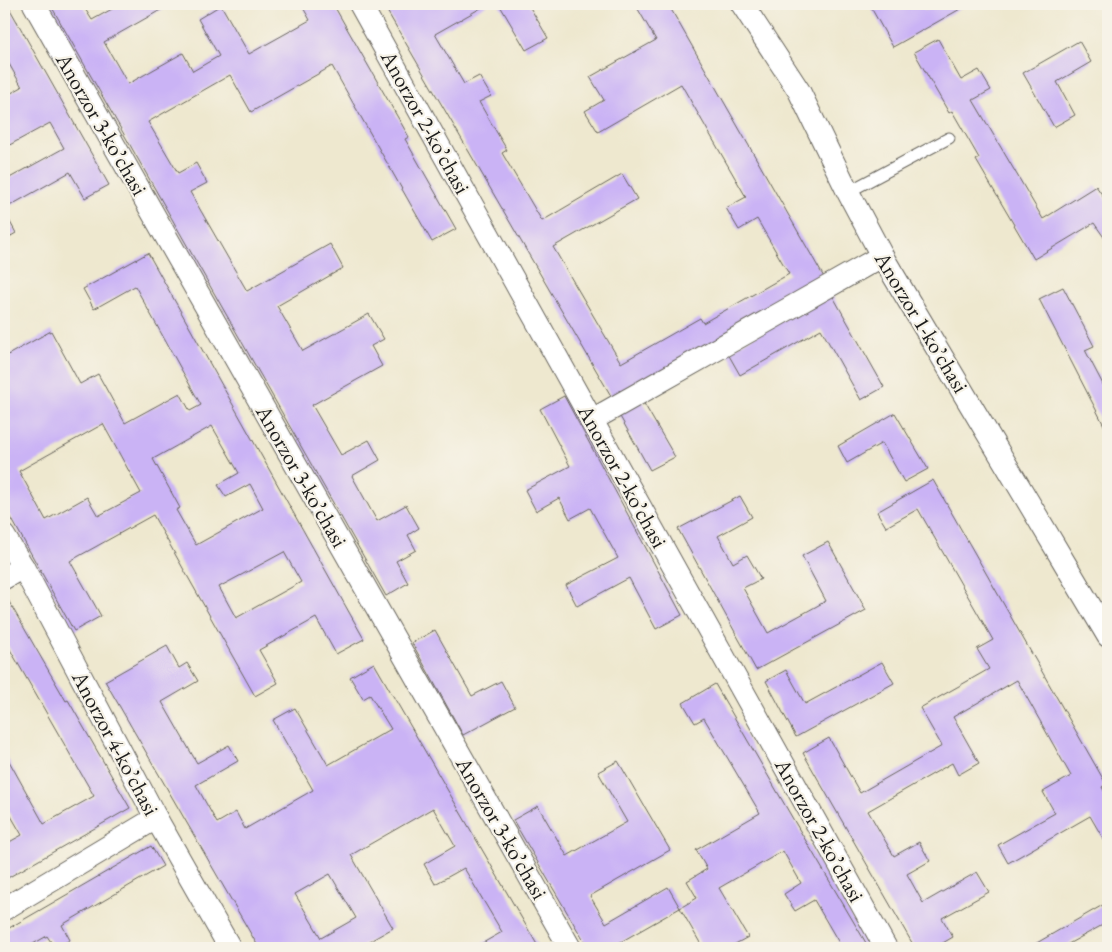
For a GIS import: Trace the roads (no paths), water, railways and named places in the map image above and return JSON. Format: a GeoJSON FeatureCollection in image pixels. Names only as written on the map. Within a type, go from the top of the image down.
{"type":"FeatureCollection","features":[{"type":"Feature","properties":{"kind":"street","name":"Аnorzor 3-koʼchasi"},"geometry":{"type":"LineString","coordinates":[[34,4],[570,948]]}},
{"type":"Feature","properties":{"kind":"street","name":"Аnorzor 2-koʼchasi"},"geometry":{"type":"LineString","coordinates":[[360,4],[886,948]]}},
{"type":"Feature","properties":{"kind":"street","name":"Аnorzor 1-koʼchasi"},"geometry":{"type":"LineString","coordinates":[[742,4],[799,91],[848,192],[882,256],[1108,636]]}},
{"type":"Feature","properties":{"kind":"street"},"geometry":{"type":"LineString","coordinates":[[592,420],[882,256]]}},
{"type":"Feature","properties":{"kind":"street","name":"Аnorzor 4-koʼchasi"},"geometry":{"type":"LineString","coordinates":[[4,536],[13,573],[230,948]]}},
{"type":"Feature","properties":{"kind":"street"},"geometry":{"type":"LineString","coordinates":[[4,909],[156,818]]}},
{"type":"Feature","properties":{"kind":"lane"},"geometry":{"type":"LineString","coordinates":[[848,192],[949,138]]}}]}
